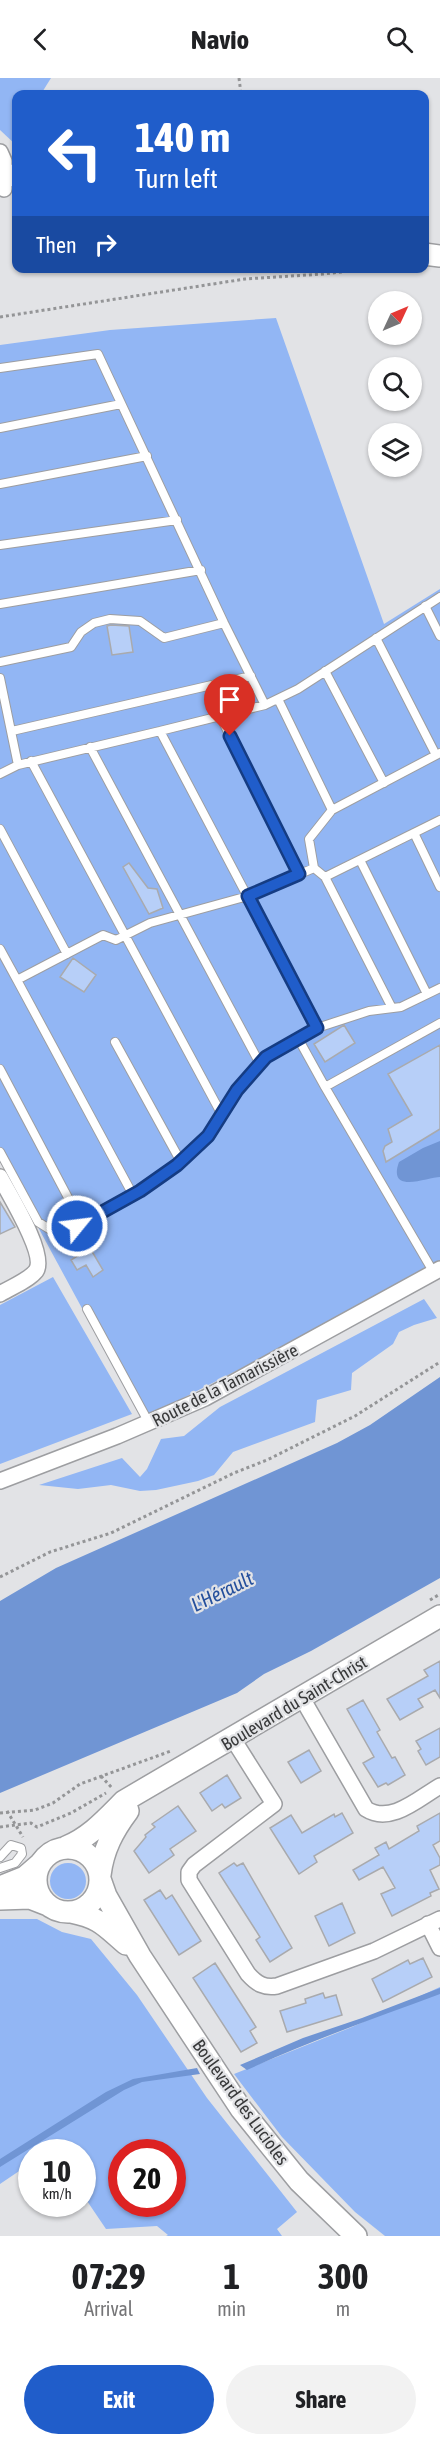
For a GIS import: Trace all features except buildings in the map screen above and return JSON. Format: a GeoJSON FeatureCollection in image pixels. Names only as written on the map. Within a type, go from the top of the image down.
{"type":"FeatureCollection","features":[{"type":"Feature","properties":{"kind":"street"},"geometry":{"type":"LineString","coordinates":[[0,152],[4,161],[7,182]]}},
{"type":"Feature","properties":{"kind":"street"},"geometry":{"type":"LineString","coordinates":[[0,1177],[39,1256],[39,1264],[29,1277],[0,1294]]}},
{"type":"Feature","properties":{"kind":"street","name":"Route de la Tamarissière"},"geometry":{"type":"LineString","coordinates":[[0,1481],[149,1423],[205,1398],[437,1271]]}},
{"type":"Feature","properties":{"kind":"street","name":"Boulevard du Saint-Christ"},"geometry":{"type":"LineString","coordinates":[[66,1847],[83,1840],[118,1795],[146,1788],[303,1698],[432,1610]]}},
{"type":"Feature","properties":{"kind":"street"},"geometry":{"type":"LineString","coordinates":[[303,1698],[366,1809],[373,1813],[388,1815],[440,1786]]}},
{"type":"Feature","properties":{"kind":"street"},"geometry":{"type":"LineString","coordinates":[[233,1739],[274,1804],[194,1865],[189,1872],[189,1880],[252,1978],[264,1987],[277,1986],[374,1951],[434,1922],[440,1948]]}},
{"type":"Feature","properties":{"kind":"street","name":"Boulevard du Saint-Christ"},"geometry":{"type":"LineString","coordinates":[[100,1877],[102,1859],[109,1841],[118,1824],[146,1788]]}},
{"type":"Feature","properties":{"kind":"street"},"geometry":{"type":"LineString","coordinates":[[0,1887],[25,1877],[55,1850],[66,1847],[84,1852],[97,1866],[100,1877],[95,1898],[88,1905],[71,1912],[59,1910],[30,1898],[0,1899]]}},
{"type":"Feature","properties":{"kind":"street"},"geometry":{"type":"LineString","coordinates":[[40,1864],[36,1875],[37,1886],[41,1897],[48,1905]]}},
{"type":"Feature","properties":{"kind":"street","name":"Boulevard des Lucioles"},"geometry":{"type":"LineString","coordinates":[[100,1877],[106,1896],[140,1956],[241,2109],[299,2181],[356,2236]]}},
{"type":"Feature","properties":{"kind":"street","name":"Boulevard des Lucioles"},"geometry":{"type":"LineString","coordinates":[[71,1912],[89,1916],[104,1923],[140,1956]]}},
{"type":"Feature","properties":{"kind":"lane"},"geometry":{"type":"LineString","coordinates":[[0,368],[98,354],[265,705]]}},
{"type":"Feature","properties":{"kind":"lane"},"geometry":{"type":"LineString","coordinates":[[0,428],[122,404]]}},
{"type":"Feature","properties":{"kind":"lane"},"geometry":{"type":"LineString","coordinates":[[0,484],[147,456]]}},
{"type":"Feature","properties":{"kind":"lane"},"geometry":{"type":"LineString","coordinates":[[0,545],[177,520]]}},
{"type":"Feature","properties":{"kind":"lane"},"geometry":{"type":"LineString","coordinates":[[0,604],[201,570]]}},
{"type":"Feature","properties":{"kind":"lane"},"geometry":{"type":"LineString","coordinates":[[0,774],[31,761],[265,705],[325,671],[440,597]]}},
{"type":"Feature","properties":{"kind":"lane"},"geometry":{"type":"LineString","coordinates":[[425,606],[440,636]]}},
{"type":"Feature","properties":{"kind":"lane"},"geometry":{"type":"LineString","coordinates":[[0,662],[71,647],[87,627],[110,619],[140,621],[164,638],[224,623]]}},
{"type":"Feature","properties":{"kind":"lane"},"geometry":{"type":"LineString","coordinates":[[376,638],[438,754],[332,810],[309,838],[314,868],[325,877],[392,1008]]}},
{"type":"Feature","properties":{"kind":"lane"},"geometry":{"type":"LineString","coordinates":[[325,671],[384,783]]}},
{"type":"Feature","properties":{"kind":"lane"},"geometry":{"type":"LineString","coordinates":[[12,731],[251,676]]}},
{"type":"Feature","properties":{"kind":"lane"},"geometry":{"type":"LineString","coordinates":[[0,678],[18,765]]}},
{"type":"Feature","properties":{"kind":"lane"},"geometry":{"type":"LineString","coordinates":[[278,699],[332,810]]}},
{"type":"Feature","properties":{"kind":"lane"},"geometry":{"type":"LineString","coordinates":[[220,716],[299,874]]}},
{"type":"Feature","properties":{"kind":"lane"},"geometry":{"type":"LineString","coordinates":[[160,731],[317,1028]]}},
{"type":"Feature","properties":{"kind":"lane"},"geometry":{"type":"LineString","coordinates":[[90,747],[260,1064]]}},
{"type":"Feature","properties":{"kind":"lane"},"geometry":{"type":"LineString","coordinates":[[31,761],[222,1115]]}},
{"type":"Feature","properties":{"kind":"lane"},"geometry":{"type":"LineString","coordinates":[[325,877],[440,820]]}},
{"type":"Feature","properties":{"kind":"lane"},"geometry":{"type":"LineString","coordinates":[[0,828],[67,954]]}},
{"type":"Feature","properties":{"kind":"lane"},"geometry":{"type":"LineString","coordinates":[[414,833],[440,887]]}},
{"type":"Feature","properties":{"kind":"lane"},"geometry":{"type":"LineString","coordinates":[[360,860],[428,994]]}},
{"type":"Feature","properties":{"kind":"lane"},"geometry":{"type":"LineString","coordinates":[[17,980],[103,935],[116,940],[150,923],[248,896],[314,868]]}},
{"type":"Feature","properties":{"kind":"lane"},"geometry":{"type":"LineString","coordinates":[[0,949],[133,1195]]}},
{"type":"Feature","properties":{"kind":"lane"},"geometry":{"type":"LineString","coordinates":[[0,1152],[38,1222],[54,1232],[82,1224],[133,1195],[181,1162],[208,1136],[237,1090],[266,1057],[317,1028],[369,1011],[401,1007],[440,988]]}},
{"type":"Feature","properties":{"kind":"lane"},"geometry":{"type":"LineString","coordinates":[[325,1087],[440,1023]]}},
{"type":"Feature","properties":{"kind":"lane"},"geometry":{"type":"LineString","coordinates":[[299,1040],[437,1271]]}},
{"type":"Feature","properties":{"kind":"lane"},"geometry":{"type":"LineString","coordinates":[[115,1042],[181,1162]]}},
{"type":"Feature","properties":{"kind":"lane"},"geometry":{"type":"LineString","coordinates":[[0,1069],[82,1224]]}},
{"type":"Feature","properties":{"kind":"lane"},"geometry":{"type":"LineString","coordinates":[[87,1310],[149,1423]]}},
{"type":"Feature","properties":{"kind":"lane"},"geometry":{"type":"LineString","coordinates":[[0,1857],[11,1845],[21,1848],[22,1854],[15,1863],[0,1869]]}},
{"type":"Feature","properties":{"kind":"path"},"geometry":{"type":"LineString","coordinates":[[0,317],[245,279],[317,273]]}},
{"type":"Feature","properties":{"kind":"path"},"geometry":{"type":"LineString","coordinates":[[0,1577],[50,1552],[111,1533],[234,1473],[267,1460],[355,1416],[440,1362]]}},
{"type":"Feature","properties":{"kind":"path"},"geometry":{"type":"LineString","coordinates":[[432,1610],[440,1594]]}},
{"type":"Feature","properties":{"kind":"path"},"geometry":{"type":"LineString","coordinates":[[0,1814],[7,1811],[35,1810],[53,1803],[80,1784],[178,1749]]}},
{"type":"Feature","properties":{"kind":"path"},"geometry":{"type":"LineString","coordinates":[[0,1827],[31,1823],[37,1827],[118,1795],[101,1776]]}},
{"type":"Feature","properties":{"kind":"path"},"geometry":{"type":"LineString","coordinates":[[7,1811],[26,1840]]}},
{"type":"Feature","properties":{"kind":"shaded area"},"geometry":{"type":"Polygon","coordinates":[[[0,78],[51,78],[44,90],[12,90],[12,141],[0,130],[0,78]]]}},
{"type":"Feature","properties":{"kind":"shaded area"},"geometry":{"type":"Polygon","coordinates":[[[276,318],[384,624],[440,589],[440,1264],[422,1276],[142,1419],[0,1157],[0,345],[110,330],[276,318]]]}},
{"type":"Feature","properties":{"kind":"shaded area"},"geometry":{"type":"Polygon","coordinates":[[[53,1277],[132,1414],[0,1464],[0,1305],[53,1277]]]}},
{"type":"Feature","properties":{"kind":"shaded area"},"geometry":{"type":"Polygon","coordinates":[[[424,1299],[437,1318],[399,1332],[393,1344],[352,1373],[351,1390],[317,1400],[315,1422],[233,1452],[214,1475],[198,1481],[140,1491],[111,1485],[78,1489],[39,1485],[122,1458],[140,1477],[147,1469],[161,1439],[184,1436],[220,1407],[424,1299]]]}},
{"type":"Feature","properties":{"kind":"shaded area"},"geometry":{"type":"Polygon","coordinates":[[[68,1863],[81,1868],[86,1881],[81,1894],[68,1899],[55,1894],[50,1881],[55,1868],[68,1863]]]}},
{"type":"Feature","properties":{"kind":"shaded area"},"geometry":{"type":"Polygon","coordinates":[[[0,1919],[37,1919],[62,1932],[91,1939],[137,1995],[207,2098],[297,2212],[277,2229],[282,2236],[166,2236],[168,2235],[157,2226],[106,2229],[96,2214],[96,2139],[18,2139],[18,2172],[0,2184],[0,1919]]]}},
{"type":"Feature","properties":{"kind":"shaded area"},"geometry":{"type":"Polygon","coordinates":[[[440,1987],[440,2236],[385,2236],[355,2212],[282,2137],[234,2074],[352,2027],[440,1987]]]}},
{"type":"Feature","properties":{"kind":"water"},"geometry":{"type":"Polygon","coordinates":[[[440,1141],[440,1177],[410,1182],[399,1178],[397,1172],[399,1162],[440,1141]]]}},
{"type":"Feature","properties":{"kind":"water","name":"L'Hérault"},"geometry":{"type":"Polygon","coordinates":[[[440,1377],[440,1578],[311,1651],[264,1674],[237,1693],[0,1793],[0,1601],[56,1568],[337,1443],[370,1425],[440,1377]]]}},
{"type":"Feature","properties":{"kind":"water"},"geometry":{"type":"Polygon","coordinates":[[[440,1988],[440,1994],[247,2070],[240,2065],[303,2038],[440,1988]]]}},
{"type":"Feature","properties":{"kind":"water"},"geometry":{"type":"Polygon","coordinates":[[[197,2068],[200,2074],[142,2082],[124,2090],[45,2139],[32,2139],[106,2092],[133,2079],[197,2068]]]}},
{"type":"Feature","properties":{"kind":"water"},"geometry":{"type":"Polygon","coordinates":[[[18,2148],[18,2156],[0,2167],[0,2159],[18,2148]]]}},
{"type":"Feature","properties":{"kind":"route"},"geometry":{"type":"LineString","coordinates":[[77,1226],[140,1191],[177,1165],[208,1136],[237,1090],[266,1057],[317,1028],[248,896],[299,874],[230,736]]}}]}
